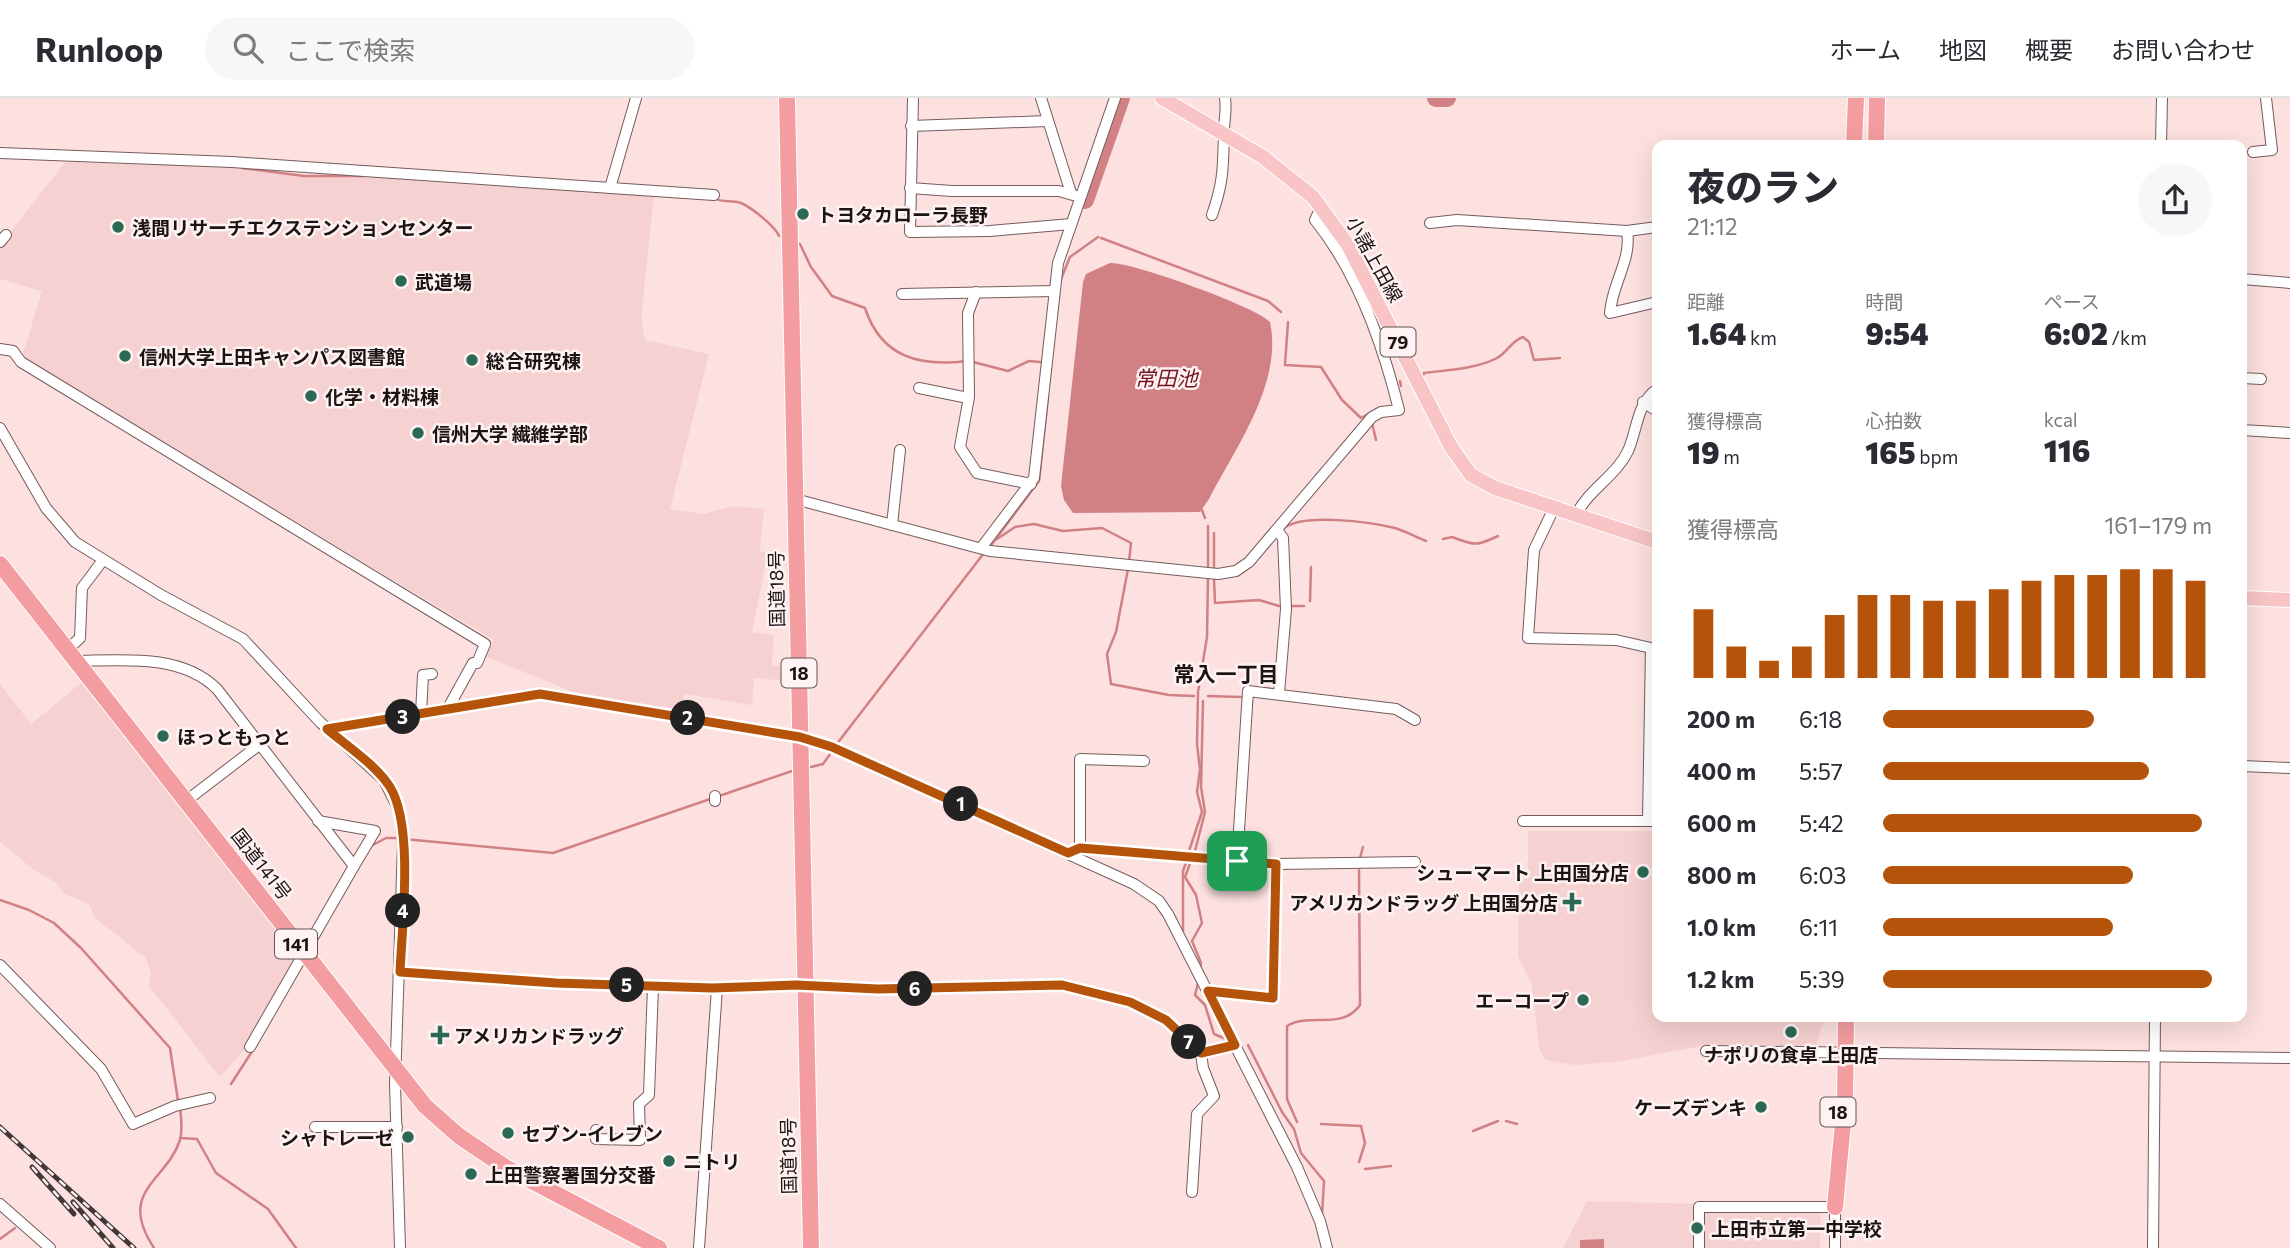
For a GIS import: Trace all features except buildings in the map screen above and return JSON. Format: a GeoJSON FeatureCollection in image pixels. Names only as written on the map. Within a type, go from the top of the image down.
{"type":"FeatureCollection","features":[{"type":"Feature","properties":{"kind":"highway","name":"国道18号"},"geometry":{"type":"LineString","coordinates":[[787,98],[811,1248]]}},
{"type":"Feature","properties":{"kind":"highway"},"geometry":{"type":"LineString","coordinates":[[1854,140],[1856,98]]}},
{"type":"Feature","properties":{"kind":"highway"},"geometry":{"type":"LineString","coordinates":[[1876,140],[1877,98]]}},
{"type":"Feature","properties":{"kind":"highway","name":"国道141号"},"geometry":{"type":"LineString","coordinates":[[0,564],[303,953],[433,1113],[482,1152],[659,1248]]}},
{"type":"Feature","properties":{"kind":"highway","name":"18"},"geometry":{"type":"LineString","coordinates":[[1839,1022],[1842,1052]]}},
{"type":"Feature","properties":{"kind":"highway","name":"18"},"geometry":{"type":"LineString","coordinates":[[1835,1207],[1845,1022]]}},
{"type":"Feature","properties":{"kind":"main road","name":"小諸上田線"},"geometry":{"type":"LineString","coordinates":[[1162,98],[1224,134],[1299,184],[1321,207],[1348,246],[1461,464],[1484,483],[1652,540]]}},
{"type":"Feature","properties":{"kind":"main road"},"geometry":{"type":"LineString","coordinates":[[2247,598],[2290,600]]}},
{"type":"Feature","properties":{"kind":"street"},"geometry":{"type":"LineString","coordinates":[[610,188],[636,98]]}},
{"type":"Feature","properties":{"kind":"street"},"geometry":{"type":"LineString","coordinates":[[912,98],[911,232],[990,231],[1071,224]]}},
{"type":"Feature","properties":{"kind":"street"},"geometry":{"type":"LineString","coordinates":[[1041,98],[1047,121],[1076,195]]}},
{"type":"Feature","properties":{"kind":"street"},"geometry":{"type":"LineString","coordinates":[[985,549],[1031,484],[1058,263],[1071,224],[1076,195],[1115,98]]}},
{"type":"Feature","properties":{"kind":"street"},"geometry":{"type":"LineString","coordinates":[[1212,215],[1224,178],[1224,134],[1228,113],[1225,98]]}},
{"type":"Feature","properties":{"kind":"street"},"geometry":{"type":"LineString","coordinates":[[2161,140],[2162,98]]}},
{"type":"Feature","properties":{"kind":"street"},"geometry":{"type":"LineString","coordinates":[[2253,152],[2272,150],[2266,98]]}},
{"type":"Feature","properties":{"kind":"street"},"geometry":{"type":"LineString","coordinates":[[911,126],[1047,121]]}},
{"type":"Feature","properties":{"kind":"street"},"geometry":{"type":"LineString","coordinates":[[0,153],[232,162],[680,195],[714,195]]}},
{"type":"Feature","properties":{"kind":"street"},"geometry":{"type":"LineString","coordinates":[[910,187],[1076,195]]}},
{"type":"Feature","properties":{"kind":"street"},"geometry":{"type":"LineString","coordinates":[[795,499],[985,549],[1218,574],[1233,572],[1244,566],[1372,417],[1381,412],[1399,410],[1393,378],[1374,330],[1336,246],[1315,220],[1321,207]]}},
{"type":"Feature","properties":{"kind":"street"},"geometry":{"type":"LineString","coordinates":[[1430,223],[1457,219],[1627,231],[1652,227]]}},
{"type":"Feature","properties":{"kind":"street"},"geometry":{"type":"LineString","coordinates":[[1627,231],[1629,254],[1611,294],[1610,313],[1652,304]]}},
{"type":"Feature","properties":{"kind":"street"},"geometry":{"type":"LineString","coordinates":[[2247,279],[2290,283]]}},
{"type":"Feature","properties":{"kind":"street"},"geometry":{"type":"LineString","coordinates":[[902,294],[1054,291]]}},
{"type":"Feature","properties":{"kind":"street"},"geometry":{"type":"LineString","coordinates":[[976,292],[968,313],[968,398],[959,442],[975,472],[1031,484]]}},
{"type":"Feature","properties":{"kind":"street"},"geometry":{"type":"LineString","coordinates":[[0,349],[13,351],[21,362],[485,644],[477,663],[473,663],[447,710]]}},
{"type":"Feature","properties":{"kind":"street"},"geometry":{"type":"LineString","coordinates":[[2247,378],[2261,379]]}},
{"type":"Feature","properties":{"kind":"street"},"geometry":{"type":"LineString","coordinates":[[919,388],[968,398]]}},
{"type":"Feature","properties":{"kind":"street"},"geometry":{"type":"LineString","coordinates":[[1576,515],[1586,496],[1628,451],[1643,402],[1652,394]]}},
{"type":"Feature","properties":{"kind":"street"},"geometry":{"type":"LineString","coordinates":[[1643,402],[1652,408]]}},
{"type":"Feature","properties":{"kind":"street"},"geometry":{"type":"LineString","coordinates":[[0,428],[5,448],[55,521],[75,542],[243,639],[327,729],[390,786],[400,812],[403,845],[395,1069],[400,1248]]}},
{"type":"Feature","properties":{"kind":"street"},"geometry":{"type":"LineString","coordinates":[[2247,430],[2290,433]]}},
{"type":"Feature","properties":{"kind":"street"},"geometry":{"type":"LineString","coordinates":[[892,524],[900,450]]}},
{"type":"Feature","properties":{"kind":"street"},"geometry":{"type":"LineString","coordinates":[[1555,508],[1534,550],[1528,638],[1616,640],[1651,648],[1652,734]]}},
{"type":"Feature","properties":{"kind":"street"},"geometry":{"type":"LineString","coordinates":[[1277,530],[1282,536],[1286,609],[1279,693]]}},
{"type":"Feature","properties":{"kind":"street"},"geometry":{"type":"LineString","coordinates":[[103,560],[82,588],[80,638],[73,655],[188,668],[216,689],[354,866]]}},
{"type":"Feature","properties":{"kind":"street"},"geometry":{"type":"LineString","coordinates":[[421,714],[423,675],[432,674]]}},
{"type":"Feature","properties":{"kind":"street"},"geometry":{"type":"LineString","coordinates":[[1237,861],[1248,691],[1396,709],[1415,720]]}},
{"type":"Feature","properties":{"kind":"street"},"geometry":{"type":"LineString","coordinates":[[327,729],[547,694],[800,737],[835,748],[1134,884],[1159,901],[1208,991],[1297,1167],[1327,1248]]}},
{"type":"Feature","properties":{"kind":"street"},"geometry":{"type":"LineString","coordinates":[[186,801],[259,745]]}},
{"type":"Feature","properties":{"kind":"street"},"geometry":{"type":"LineString","coordinates":[[1080,848],[1080,759],[1144,761]]}},
{"type":"Feature","properties":{"kind":"street"},"geometry":{"type":"LineString","coordinates":[[2247,766],[2290,768]]}},
{"type":"Feature","properties":{"kind":"street"},"geometry":{"type":"LineString","coordinates":[[250,1047],[375,831],[318,821]]}},
{"type":"Feature","properties":{"kind":"street"},"geometry":{"type":"LineString","coordinates":[[1523,821],[1652,821]]}},
{"type":"Feature","properties":{"kind":"street"},"geometry":{"type":"LineString","coordinates":[[1068,853],[1080,848],[1276,864],[1415,862]]}},
{"type":"Feature","properties":{"kind":"street"},"geometry":{"type":"LineString","coordinates":[[1208,991],[1273,998],[1276,864]]}},
{"type":"Feature","properties":{"kind":"street"},"geometry":{"type":"LineString","coordinates":[[0,965],[102,1069],[132,1124],[179,1104],[210,1098]]}},
{"type":"Feature","properties":{"kind":"street"},"geometry":{"type":"LineString","coordinates":[[400,972],[717,988],[806,985],[878,989],[1062,985],[1084,989],[1130,1002],[1166,1020],[1201,1053],[1203,1068],[1214,1096],[1197,1114],[1192,1192]]}},
{"type":"Feature","properties":{"kind":"street"},"geometry":{"type":"LineString","coordinates":[[596,1130],[596,1139],[640,1140],[639,1104],[649,1095],[653,986]]}},
{"type":"Feature","properties":{"kind":"street"},"geometry":{"type":"LineString","coordinates":[[699,1248],[717,988]]}},
{"type":"Feature","properties":{"kind":"street"},"geometry":{"type":"LineString","coordinates":[[2153,1248],[2155,1022]]}},
{"type":"Feature","properties":{"kind":"street"},"geometry":{"type":"LineString","coordinates":[[1201,1053],[1235,1045]]}},
{"type":"Feature","properties":{"kind":"street"},"geometry":{"type":"LineString","coordinates":[[1706,1051],[2290,1058]]}},
{"type":"Feature","properties":{"kind":"street"},"geometry":{"type":"LineString","coordinates":[[316,1128],[397,1127]]}},
{"type":"Feature","properties":{"kind":"street"},"geometry":{"type":"LineString","coordinates":[[0,1203],[50,1248]]}},
{"type":"Feature","properties":{"kind":"street"},"geometry":{"type":"LineString","coordinates":[[1699,1248],[1699,1207],[1835,1207],[1835,1248]]}},
{"type":"Feature","properties":{"kind":"shaded area","name":"信州大学 繊維学部"},"geometry":{"type":"Polygon","coordinates":[[[65,162],[230,167],[304,177],[403,177],[654,196],[641,318],[645,340],[709,354],[670,509],[703,514],[734,506],[764,509],[760,551],[768,552],[752,632],[774,635],[772,665],[791,667],[791,681],[754,678],[752,705],[684,694],[680,710],[573,692],[485,656],[494,640],[25,360],[23,354],[42,291],[0,279],[0,246],[65,162]]]}},
{"type":"Feature","properties":{"kind":"shaded area"},"geometry":{"type":"Polygon","coordinates":[[[82,682],[297,958],[246,1048],[220,1077],[149,986],[151,974],[146,958],[95,918],[89,904],[65,894],[55,882],[34,870],[0,842],[0,684],[31,724],[82,682]]]}},
{"type":"Feature","properties":{"kind":"shaded area"},"geometry":{"type":"Polygon","coordinates":[[[1528,831],[1652,831],[1652,1022],[1823,1022],[1816,1046],[1706,1045],[1623,1061],[1575,1065],[1545,1060],[1539,1047],[1532,985],[1518,956],[1519,882],[1528,877],[1528,831]]]}},
{"type":"Feature","properties":{"kind":"shaded area","name":"上田市立第一中学校"},"geometry":{"type":"Polygon","coordinates":[[[1587,1201],[1821,1207],[1820,1248],[1563,1248],[1587,1201]]]}},
{"type":"Feature","properties":{"kind":"water","name":"常田池"},"geometry":{"type":"Polygon","coordinates":[[[1110,263],[1142,269],[1193,286],[1261,315],[1270,322],[1270,368],[1264,391],[1244,436],[1200,512],[1073,513],[1064,500],[1061,486],[1083,282],[1086,274],[1110,263]]]}},
{"type":"Feature","properties":{"kind":"water"},"geometry":{"type":"Polygon","coordinates":[[[1604,1239],[1604,1248],[1580,1248],[1580,1240],[1604,1239]]]}},
{"type":"Feature","properties":{"kind":"waterway"},"geometry":{"type":"LineString","coordinates":[[1085,200],[1121,98]]}},
{"type":"Feature","properties":{"kind":"waterway"},"geometry":{"type":"LineString","coordinates":[[1436,98],[1447,98]]}},
{"type":"Feature","properties":{"kind":"waterway"},"geometry":{"type":"LineString","coordinates":[[242,168],[304,176],[364,176]]}},
{"type":"Feature","properties":{"kind":"waterway"},"geometry":{"type":"LineString","coordinates":[[713,198],[746,205],[768,222],[779,236]]}},
{"type":"Feature","properties":{"kind":"waterway"},"geometry":{"type":"LineString","coordinates":[[1061,279],[1070,257],[1098,237]]}},
{"type":"Feature","properties":{"kind":"waterway"},"geometry":{"type":"LineString","coordinates":[[1101,238],[1268,301],[1281,312]]}},
{"type":"Feature","properties":{"kind":"waterway"},"geometry":{"type":"LineString","coordinates":[[800,244],[811,267],[832,296],[865,308],[872,325],[892,348],[918,360],[967,361]]}},
{"type":"Feature","properties":{"kind":"waterway"},"geometry":{"type":"LineString","coordinates":[[1288,322],[1285,365],[1321,367],[1342,400],[1361,418],[1377,409]]}},
{"type":"Feature","properties":{"kind":"waterway"},"geometry":{"type":"LineString","coordinates":[[1422,378],[1424,373],[1489,362],[1523,337],[1529,342],[1534,360],[1560,358]]}},
{"type":"Feature","properties":{"kind":"waterway"},"geometry":{"type":"LineString","coordinates":[[973,362],[1008,371],[1029,361],[1040,362]]}},
{"type":"Feature","properties":{"kind":"waterway"},"geometry":{"type":"LineString","coordinates":[[1400,381],[1401,386]]}},
{"type":"Feature","properties":{"kind":"waterway"},"geometry":{"type":"LineString","coordinates":[[989,548],[1039,481],[1048,397]]}},
{"type":"Feature","properties":{"kind":"waterway"},"geometry":{"type":"LineString","coordinates":[[1372,423],[1376,440]]}},
{"type":"Feature","properties":{"kind":"waterway"},"geometry":{"type":"LineString","coordinates":[[1202,510],[1205,518]]}},
{"type":"Feature","properties":{"kind":"waterway"},"geometry":{"type":"LineString","coordinates":[[1284,528],[1307,521],[1354,521],[1395,528],[1426,541]]}},
{"type":"Feature","properties":{"kind":"waterway"},"geometry":{"type":"LineString","coordinates":[[997,539],[1015,527],[1034,524],[1063,531],[1102,528],[1131,543],[1129,562]]}},
{"type":"Feature","properties":{"kind":"waterway"},"geometry":{"type":"LineString","coordinates":[[1208,526],[1208,570]]}},
{"type":"Feature","properties":{"kind":"waterway"},"geometry":{"type":"LineString","coordinates":[[1214,533],[1214,570]]}},
{"type":"Feature","properties":{"kind":"waterway"},"geometry":{"type":"LineString","coordinates":[[1443,539],[1452,537],[1475,544],[1498,536]]}},
{"type":"Feature","properties":{"kind":"waterway"},"geometry":{"type":"LineString","coordinates":[[836,745],[984,553]]}},
{"type":"Feature","properties":{"kind":"waterway"},"geometry":{"type":"LineString","coordinates":[[1310,601],[1311,567]]}},
{"type":"Feature","properties":{"kind":"waterway"},"geometry":{"type":"LineString","coordinates":[[1128,569],[1116,632],[1107,654],[1111,684],[1169,695],[1194,696]]}},
{"type":"Feature","properties":{"kind":"waterway"},"geometry":{"type":"LineString","coordinates":[[1189,851],[1202,812],[1197,792],[1200,769],[1197,744],[1198,692],[1207,637],[1208,576]]}},
{"type":"Feature","properties":{"kind":"waterway"},"geometry":{"type":"LineString","coordinates":[[1214,578],[1215,603],[1259,600],[1279,606]]}},
{"type":"Feature","properties":{"kind":"waterway"},"geometry":{"type":"LineString","coordinates":[[1290,606],[1304,606]]}},
{"type":"Feature","properties":{"kind":"waterway"},"geometry":{"type":"LineString","coordinates":[[1208,696],[1241,697]]}},
{"type":"Feature","properties":{"kind":"waterway"},"geometry":{"type":"LineString","coordinates":[[1195,851],[1205,812],[1201,787],[1203,701]]}},
{"type":"Feature","properties":{"kind":"waterway"},"geometry":{"type":"LineString","coordinates":[[811,767],[823,764],[833,750]]}},
{"type":"Feature","properties":{"kind":"waterway"},"geometry":{"type":"LineString","coordinates":[[719,796],[792,771]]}},
{"type":"Feature","properties":{"kind":"waterway"},"geometry":{"type":"LineString","coordinates":[[404,839],[553,853],[713,798]]}},
{"type":"Feature","properties":{"kind":"waterway"},"geometry":{"type":"LineString","coordinates":[[371,846],[386,838],[398,838]]}},
{"type":"Feature","properties":{"kind":"waterway"},"geometry":{"type":"LineString","coordinates":[[1360,858],[1363,847]]}},
{"type":"Feature","properties":{"kind":"waterway"},"geometry":{"type":"LineString","coordinates":[[1183,932],[1183,871],[1187,860]]}},
{"type":"Feature","properties":{"kind":"waterway"},"geometry":{"type":"LineString","coordinates":[[1191,861],[1185,877],[1196,895],[1202,923],[1192,941],[1201,963],[1200,969]]}},
{"type":"Feature","properties":{"kind":"waterway"},"geometry":{"type":"LineString","coordinates":[[1297,1122],[1287,1099],[1287,1026],[1306,1020],[1344,1017],[1353,1013],[1360,1005],[1359,870]]}},
{"type":"Feature","properties":{"kind":"waterway"},"geometry":{"type":"LineString","coordinates":[[0,900],[29,910],[54,923],[81,948],[170,1048],[178,1101]]}},
{"type":"Feature","properties":{"kind":"waterway"},"geometry":{"type":"LineString","coordinates":[[1198,983],[1195,995],[1205,1005],[1214,1034],[1226,1039]]}},
{"type":"Feature","properties":{"kind":"waterway"},"geometry":{"type":"LineString","coordinates":[[1248,1045],[1282,1112],[1294,1129],[1301,1153],[1324,1181],[1322,1215]]}},
{"type":"Feature","properties":{"kind":"waterway"},"geometry":{"type":"LineString","coordinates":[[231,1084],[253,1050]]}},
{"type":"Feature","properties":{"kind":"waterway"},"geometry":{"type":"LineString","coordinates":[[154,1248],[144,1229],[140,1213],[142,1200],[174,1154],[180,1140],[180,1107]]}},
{"type":"Feature","properties":{"kind":"waterway"},"geometry":{"type":"LineString","coordinates":[[1473,1131],[1498,1121]]}},
{"type":"Feature","properties":{"kind":"waterway"},"geometry":{"type":"LineString","coordinates":[[1506,1121],[1517,1124]]}},
{"type":"Feature","properties":{"kind":"waterway"},"geometry":{"type":"LineString","coordinates":[[1321,1124],[1361,1126],[1365,1143],[1359,1162]]}},
{"type":"Feature","properties":{"kind":"waterway"},"geometry":{"type":"LineString","coordinates":[[180,1138],[197,1139],[216,1173],[268,1209],[296,1248]]}},
{"type":"Feature","properties":{"kind":"waterway"},"geometry":{"type":"LineString","coordinates":[[1365,1169],[1391,1166]]}},
{"type":"Feature","properties":{"kind":"waterway"},"geometry":{"type":"LineString","coordinates":[[0,1239],[15,1228]]}},
{"type":"Feature","properties":{"kind":"railway"},"geometry":{"type":"LineString","coordinates":[[0,1127],[134,1248]]}},
{"type":"Feature","properties":{"kind":"railway"},"geometry":{"type":"LineString","coordinates":[[32,1167],[74,1214]]}},
{"type":"Feature","properties":{"kind":"railway"},"geometry":{"type":"LineString","coordinates":[[73,1202],[113,1248]]}},
{"type":"Feature","properties":{"kind":"place","name":"トヨタカローラ長野"},"geometry":{"type":"Point","coordinates":[803,214]}},
{"type":"Feature","properties":{"kind":"place","name":"浅間リサーチエクステンションセンター"},"geometry":{"type":"Point","coordinates":[118,227]}},
{"type":"Feature","properties":{"kind":"place","name":"武道場"},"geometry":{"type":"Point","coordinates":[401,281]}},
{"type":"Feature","properties":{"kind":"place","name":"信州大学上田キャンパス図書館"},"geometry":{"type":"Point","coordinates":[125,356]}},
{"type":"Feature","properties":{"kind":"place","name":"総合研究棟"},"geometry":{"type":"Point","coordinates":[472,360]}},
{"type":"Feature","properties":{"kind":"place","name":"化学・材料棟"},"geometry":{"type":"Point","coordinates":[311,396]}},
{"type":"Feature","properties":{"kind":"place","name":"信州大学 繊維学部"},"geometry":{"type":"Point","coordinates":[418,433]}},
{"type":"Feature","properties":{"kind":"place","name":"ほっともっと"},"geometry":{"type":"Point","coordinates":[163,736]}},
{"type":"Feature","properties":{"kind":"place","name":"シューマート 上田国分店"},"geometry":{"type":"Point","coordinates":[1643,872]}},
{"type":"Feature","properties":{"kind":"place","name":"アメリカンドラッグ 上田国分店"},"geometry":{"type":"Point","coordinates":[1572,902]}},
{"type":"Feature","properties":{"kind":"place","name":"エーコープ"},"geometry":{"type":"Point","coordinates":[1583,1000]}},
{"type":"Feature","properties":{"kind":"place","name":"ナポリの食卓 上田店"},"geometry":{"type":"Point","coordinates":[1791,1032]}},
{"type":"Feature","properties":{"kind":"place","name":"アメリカンドラッグ"},"geometry":{"type":"Point","coordinates":[440,1035]}},
{"type":"Feature","properties":{"kind":"place","name":"ケーズデンキ"},"geometry":{"type":"Point","coordinates":[1761,1107]}},
{"type":"Feature","properties":{"kind":"place","name":"セブン-イレブン"},"geometry":{"type":"Point","coordinates":[508,1133]}},
{"type":"Feature","properties":{"kind":"place","name":"シャトレーゼ"},"geometry":{"type":"Point","coordinates":[408,1137]}},
{"type":"Feature","properties":{"kind":"place","name":"ニトリ"},"geometry":{"type":"Point","coordinates":[669,1161]}},
{"type":"Feature","properties":{"kind":"place","name":"上田警察署国分交番"},"geometry":{"type":"Point","coordinates":[471,1174]}},
{"type":"Feature","properties":{"kind":"place","name":"上田市立第一中学校"},"geometry":{"type":"Point","coordinates":[1697,1228]}},
{"type":"Feature","properties":{"kind":"district","name":"常入一丁目"},"geometry":{"type":"Point","coordinates":[1226,673]}},
{"type":"Feature","properties":{"kind":"route"},"geometry":{"type":"LineString","coordinates":[[547,694],[800,737],[832,747],[1068,853],[1080,848],[1237,861],[1276,864],[1273,998],[1208,991],[1235,1045],[1201,1053],[1166,1020],[1130,1002],[1062,985],[878,989],[832,989],[796,985],[712,988],[556,983],[400,972],[403,845],[400,812],[390,786],[327,729],[547,694]]}}]}
